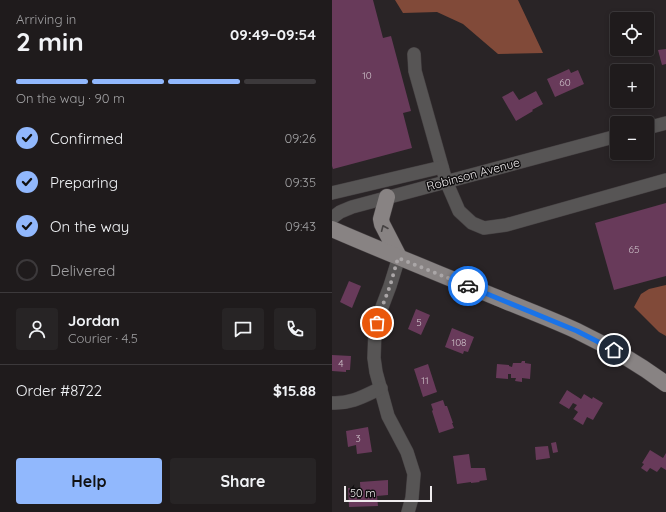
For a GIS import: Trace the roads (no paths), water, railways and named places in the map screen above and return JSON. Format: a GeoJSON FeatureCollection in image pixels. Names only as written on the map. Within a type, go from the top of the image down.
{"type":"FeatureCollection","features":[{"type":"Feature","properties":{"kind":"main road"},"geometry":{"type":"LineString","coordinates":[[387,197],[381,219],[398,258]]}},
{"type":"Feature","properties":{"kind":"main road"},"geometry":{"type":"LineString","coordinates":[[332,229],[398,258],[577,331],[614,350],[649,371],[666,384]]}},
{"type":"Feature","properties":{"kind":"street"},"geometry":{"type":"LineString","coordinates":[[414,54],[415,71],[446,181],[459,211],[472,223],[484,228],[506,224],[666,180]]}},
{"type":"Feature","properties":{"kind":"street"},"geometry":{"type":"LineString","coordinates":[[654,126],[666,123]]}},
{"type":"Feature","properties":{"kind":"street","name":"Robinson Avenue"},"geometry":{"type":"LineString","coordinates":[[332,218],[340,212],[352,207],[610,138]]}},
{"type":"Feature","properties":{"kind":"street"},"geometry":{"type":"LineString","coordinates":[[332,193],[442,167]]}},
{"type":"Feature","properties":{"kind":"street"},"geometry":{"type":"LineString","coordinates":[[398,258],[375,330],[374,358],[376,372],[388,416],[407,452],[414,474],[412,498],[408,512]]}},
{"type":"Feature","properties":{"kind":"street"},"geometry":{"type":"LineString","coordinates":[[332,403],[341,404],[354,401],[381,388]]}}]}
